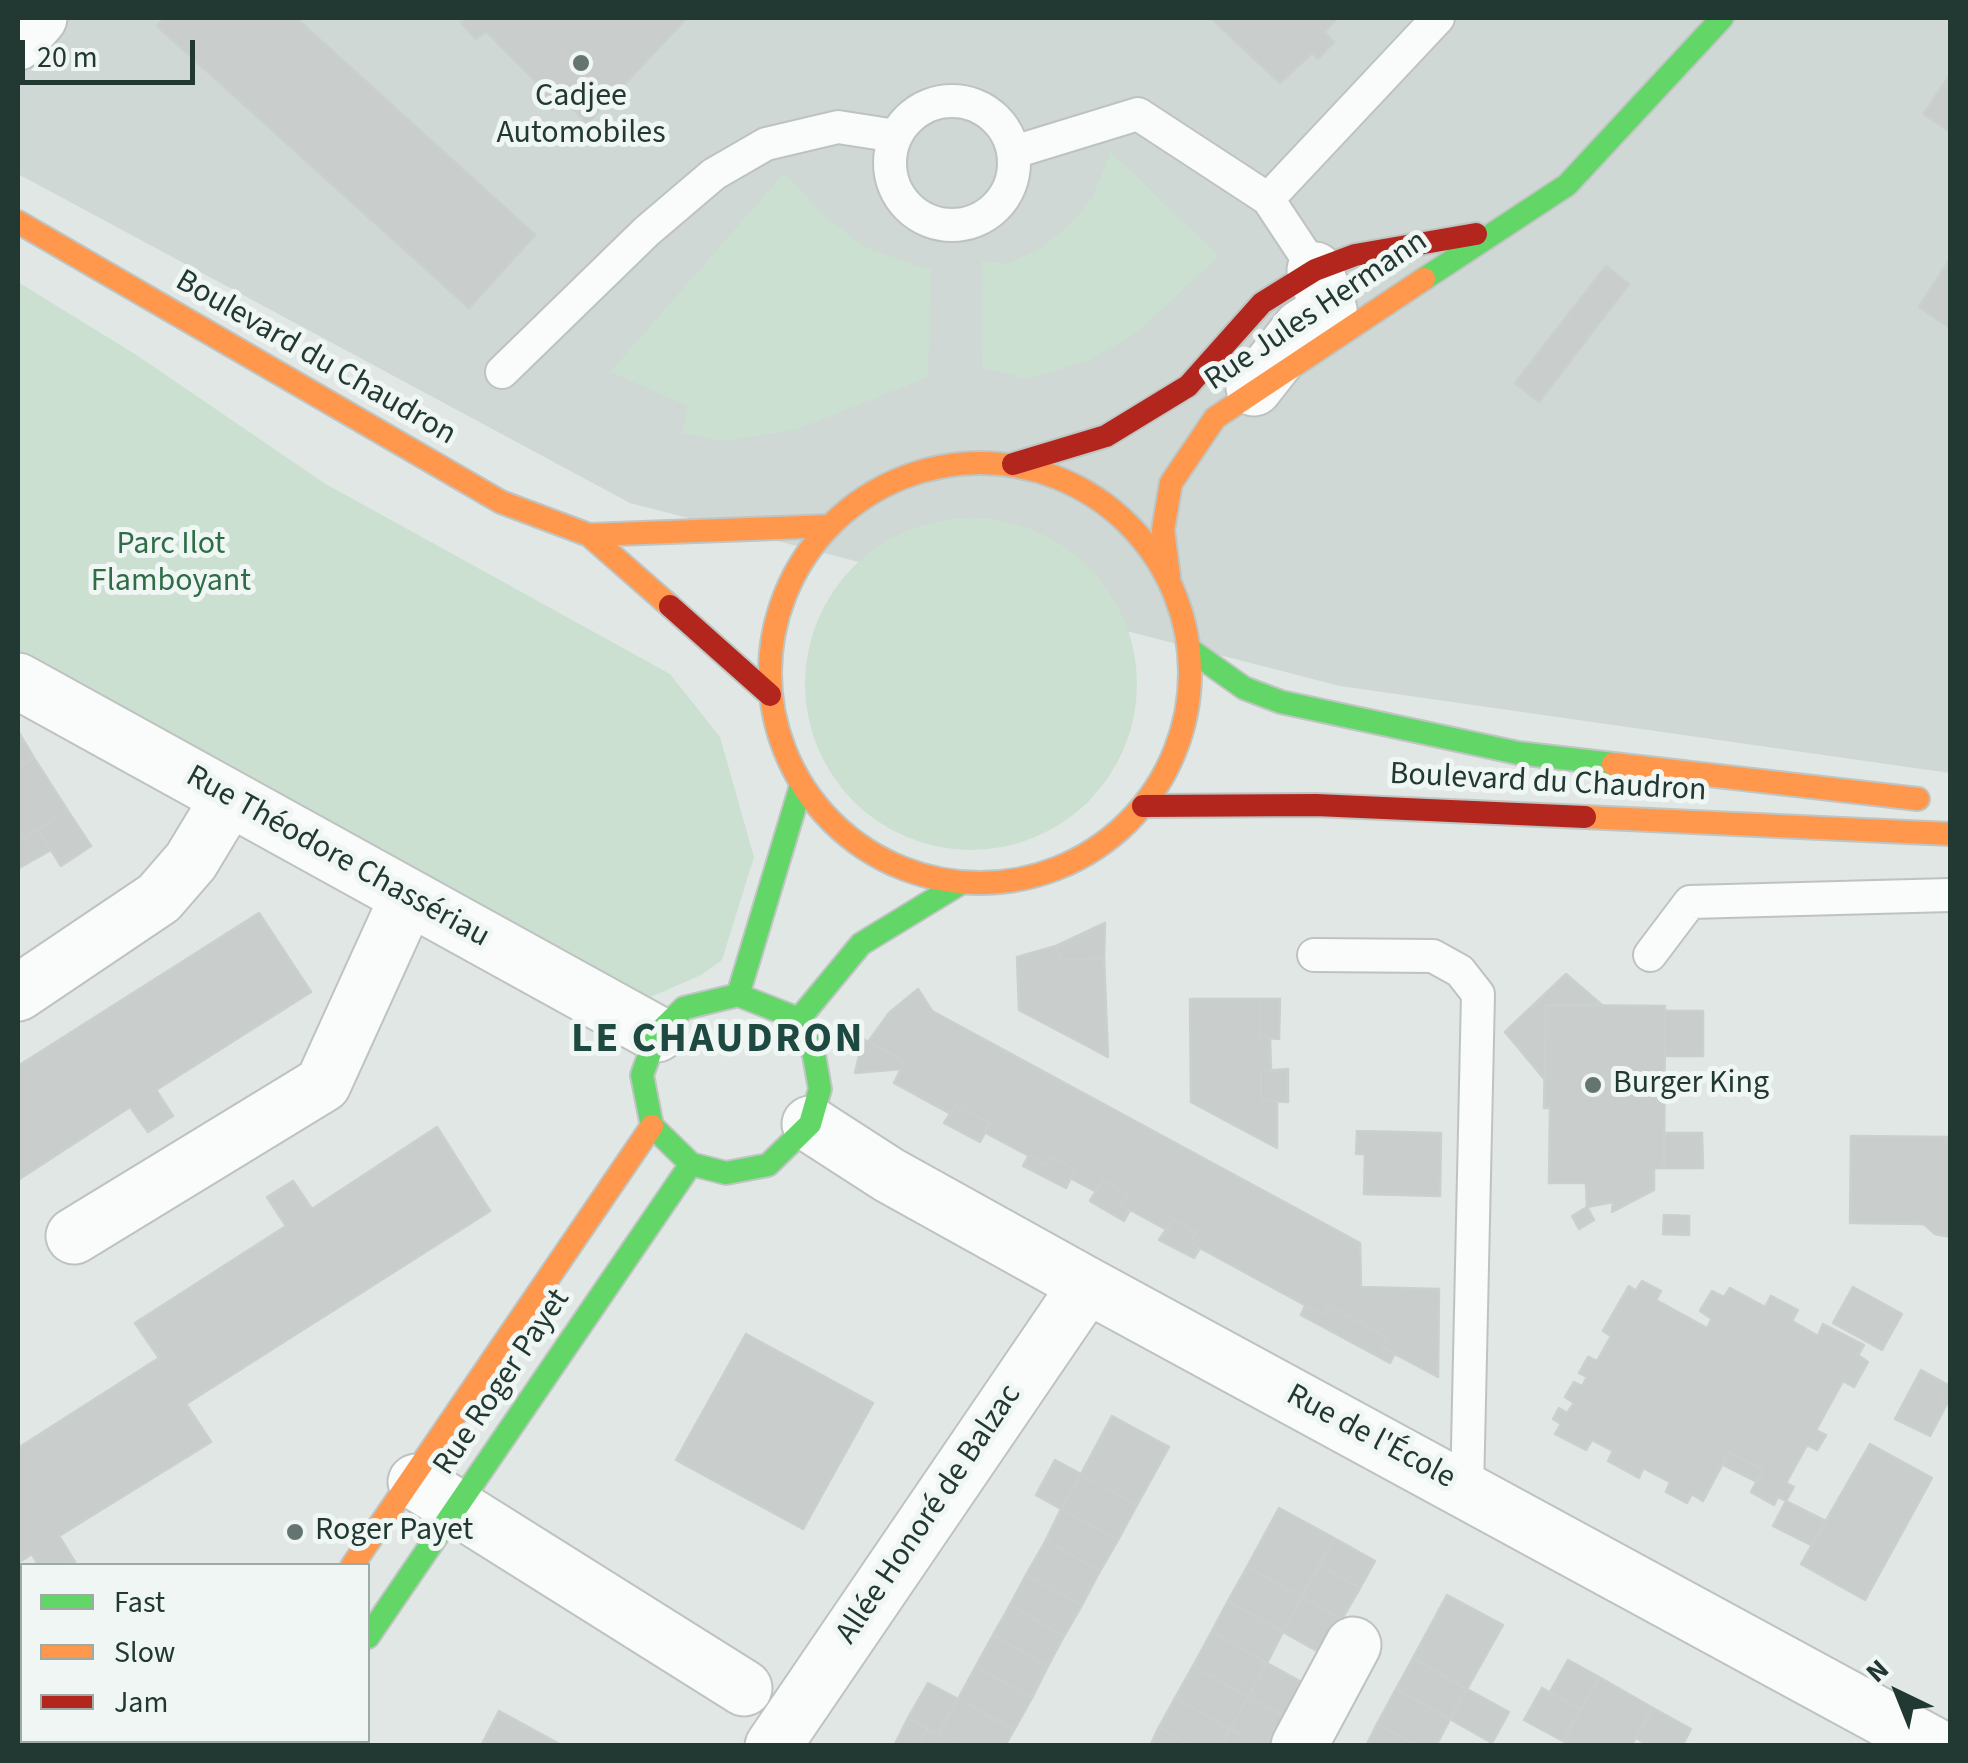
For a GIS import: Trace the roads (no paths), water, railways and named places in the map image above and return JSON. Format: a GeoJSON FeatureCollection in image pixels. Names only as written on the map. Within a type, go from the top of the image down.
{"type":"FeatureCollection","features":[{"type":"Feature","properties":{"kind":"main road","name":"Rue Jules Hermann"},"geometry":{"type":"LineString","coordinates":[[1169,577],[1164,530],[1171,483],[1215,418],[1568,184],[1722,18]]}},
{"type":"Feature","properties":{"kind":"main road","name":"Boulevard du Chaudron"},"geometry":{"type":"LineString","coordinates":[[18,222],[418,457],[501,502],[589,535],[770,696]]}},
{"type":"Feature","properties":{"kind":"main road","name":"Rue Jules Hermann"},"geometry":{"type":"LineString","coordinates":[[1013,464],[1106,436],[1188,386],[1262,303],[1316,270],[1354,255],[1498,230]]}},
{"type":"Feature","properties":{"kind":"main road"},"geometry":{"type":"LineString","coordinates":[[1013,464],[1076,484],[1130,524],[1169,577],[1189,649],[1191,684],[1177,750],[1143,806],[1092,852],[1029,878],[962,883],[899,868],[844,836],[802,786],[780,742],[770,696],[770,649],[781,604],[800,563],[830,526],[883,486],[946,465],[1013,464]]}},
{"type":"Feature","properties":{"kind":"main road","name":"Boulevard du Chaudron"},"geometry":{"type":"LineString","coordinates":[[589,535],[830,526]]}},
{"type":"Feature","properties":{"kind":"main road","name":"Boulevard du Chaudron"},"geometry":{"type":"LineString","coordinates":[[1189,649],[1244,688],[1281,702],[1518,754],[1950,800]]}},
{"type":"Feature","properties":{"kind":"main road"},"geometry":{"type":"LineString","coordinates":[[738,995],[802,786]]}},
{"type":"Feature","properties":{"kind":"main road","name":"Boulevard du Chaudron"},"geometry":{"type":"LineString","coordinates":[[1143,806],[1316,805],[1950,834]]}},
{"type":"Feature","properties":{"kind":"main road"},"geometry":{"type":"LineString","coordinates":[[798,1019],[861,944],[962,883]]}},
{"type":"Feature","properties":{"kind":"main road"},"geometry":{"type":"LineString","coordinates":[[738,995],[798,1019],[814,1055],[820,1089],[810,1124],[768,1164],[726,1173],[692,1164],[652,1126],[642,1075],[657,1034],[684,1008],[738,995]]}},
{"type":"Feature","properties":{"kind":"main road","name":"Rue Roger Payet"},"geometry":{"type":"LineString","coordinates":[[370,1633],[435,1494],[652,1126]]}},
{"type":"Feature","properties":{"kind":"main road","name":"Rue Roger Payet"},"geometry":{"type":"LineString","coordinates":[[355,1563],[435,1494],[692,1164]]}},
{"type":"Feature","properties":{"kind":"street"},"geometry":{"type":"LineString","coordinates":[[18,42],[40,18]]}},
{"type":"Feature","properties":{"kind":"street"},"geometry":{"type":"LineString","coordinates":[[1249,394],[1301,328],[1329,310],[1316,270]]}},
{"type":"Feature","properties":{"kind":"street","name":"Rue Théodore Chassériau"},"geometry":{"type":"LineString","coordinates":[[18,681],[657,1034]]}},
{"type":"Feature","properties":{"kind":"street"},"geometry":{"type":"LineString","coordinates":[[18,992],[158,898],[191,861],[229,798]]}},
{"type":"Feature","properties":{"kind":"street"},"geometry":{"type":"LineString","coordinates":[[74,1236],[324,1084],[408,896]]}},
{"type":"Feature","properties":{"kind":"street","name":"Rue de l'École"},"geometry":{"type":"LineString","coordinates":[[810,1124],[890,1175],[1087,1284],[1935,1746]]}},
{"type":"Feature","properties":{"kind":"street","name":"Allée Honoré de Balzac"},"geometry":{"type":"LineString","coordinates":[[773,1746],[1087,1284]]}},
{"type":"Feature","properties":{"kind":"street"},"geometry":{"type":"LineString","coordinates":[[435,1494],[744,1688]]}},
{"type":"Feature","properties":{"kind":"street"},"geometry":{"type":"LineString","coordinates":[[1299,1746],[1352,1645]]}},
{"type":"Feature","properties":{"kind":"lane"},"geometry":{"type":"LineString","coordinates":[[1268,199],[1438,18]]}},
{"type":"Feature","properties":{"kind":"lane"},"geometry":{"type":"LineString","coordinates":[[949,101],[972,104],[992,115],[1006,132],[1014,152],[1007,194],[974,222],[953,226],[914,212],[900,198],[891,178],[896,136],[909,119],[927,107],[949,101]]}},
{"type":"Feature","properties":{"kind":"lane"},"geometry":{"type":"LineString","coordinates":[[1014,152],[1138,114],[1268,199],[1316,270]]}},
{"type":"Feature","properties":{"kind":"lane"},"geometry":{"type":"LineString","coordinates":[[502,372],[647,231],[714,174],[766,144],[838,127],[896,136]]}},
{"type":"Feature","properties":{"kind":"lane"},"geometry":{"type":"LineString","coordinates":[[1650,955],[1690,902],[1950,895]]}},
{"type":"Feature","properties":{"kind":"lane"},"geometry":{"type":"LineString","coordinates":[[1314,955],[1433,956],[1460,971],[1478,994],[1467,1491]]}},
{"type":"Feature","properties":{"kind":"place","name":"Cadjee Automobiles"},"geometry":{"type":"Point","coordinates":[581,63]}},
{"type":"Feature","properties":{"kind":"place","name":"Burger King"},"geometry":{"type":"Point","coordinates":[1593,1085]}},
{"type":"Feature","properties":{"kind":"place","name":"Roger Payet"},"geometry":{"type":"Point","coordinates":[295,1532]}},
{"type":"Feature","properties":{"kind":"district","name":"LE CHAUDRON"},"geometry":{"type":"Point","coordinates":[718,1042]}},
{"type":"Feature","properties":{"kind":"park label","name":"Parc Ilot Flamboyant"},"geometry":{"type":"Point","coordinates":[171,564]}}]}
